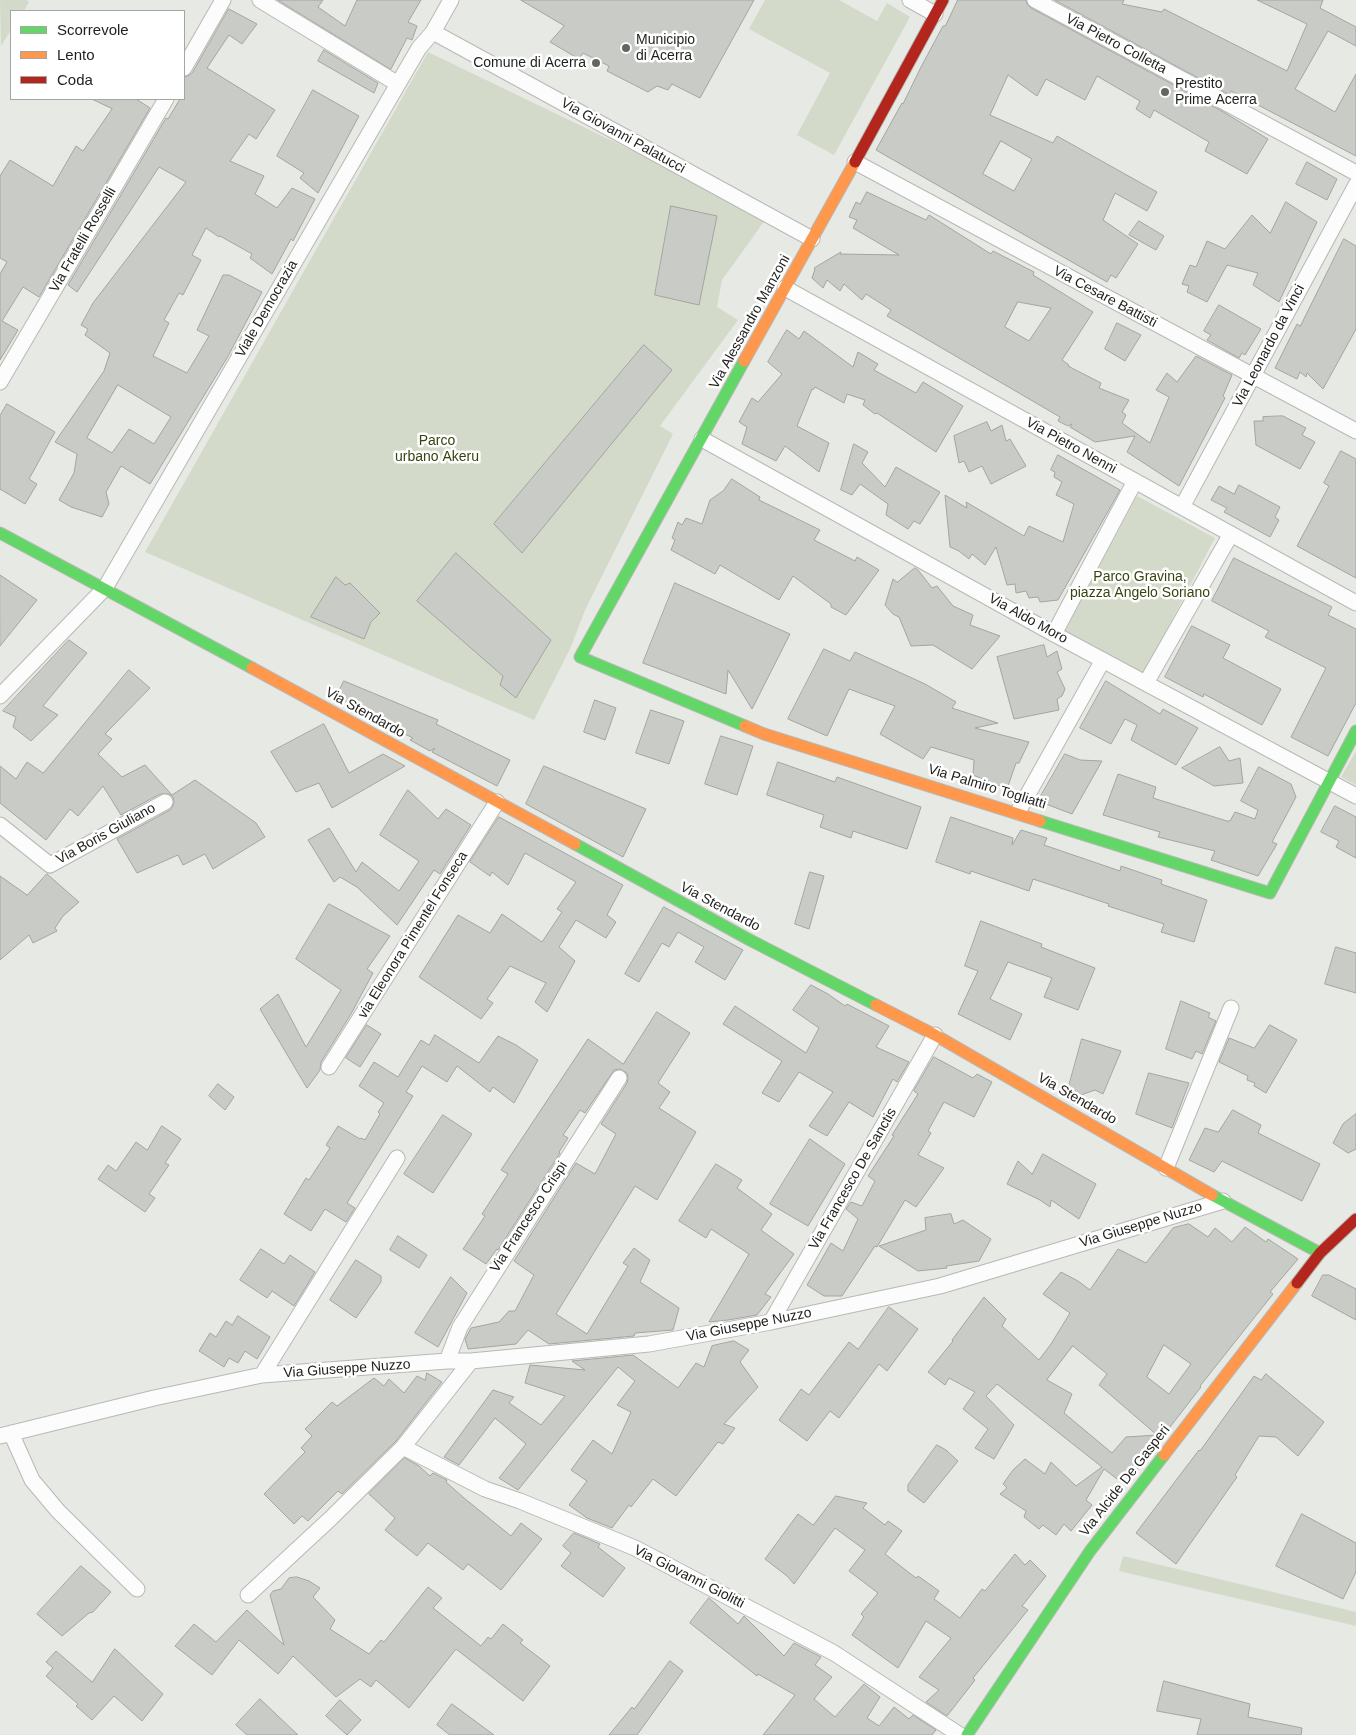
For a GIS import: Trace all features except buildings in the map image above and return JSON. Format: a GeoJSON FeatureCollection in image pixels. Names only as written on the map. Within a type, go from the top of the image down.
{"type":"FeatureCollection","features":[{"type":"Feature","properties":{"kind":"street"},"geometry":{"type":"LineString","coordinates":[[185,66],[223,0]]}},
{"type":"Feature","properties":{"kind":"street"},"geometry":{"type":"LineString","coordinates":[[260,0],[398,84]]}},
{"type":"Feature","properties":{"kind":"street","name":"Viale Democrazia"},"geometry":{"type":"LineString","coordinates":[[105,588],[419,48],[433,32],[451,0]]}},
{"type":"Feature","properties":{"kind":"street"},"geometry":{"type":"LineString","coordinates":[[910,0],[935,14]]}},
{"type":"Feature","properties":{"kind":"street","name":"Via Alessandro Manzoni"},"geometry":{"type":"LineString","coordinates":[[580,657],[943,0]]}},
{"type":"Feature","properties":{"kind":"street","name":"Via Pietro Colletta"},"geometry":{"type":"LineString","coordinates":[[1035,0],[1356,173]]}},
{"type":"Feature","properties":{"kind":"street","name":"Via Giovanni Palatucci"},"geometry":{"type":"LineString","coordinates":[[433,32],[812,239]]}},
{"type":"Feature","properties":{"kind":"street","name":"Via Fratelli Rosselli"},"geometry":{"type":"LineString","coordinates":[[0,382],[165,100]]}},
{"type":"Feature","properties":{"kind":"street","name":"Via Cesare Battisti"},"geometry":{"type":"LineString","coordinates":[[855,162],[1356,431]]}},
{"type":"Feature","properties":{"kind":"street","name":"Via Leonardo da Vinci"},"geometry":{"type":"LineString","coordinates":[[1182,507],[1356,184]]}},
{"type":"Feature","properties":{"kind":"street","name":"Via Pietro Nenni"},"geometry":{"type":"LineString","coordinates":[[785,288],[1356,603]]}},
{"type":"Feature","properties":{"kind":"street","name":"Via Aldo Moro"},"geometry":{"type":"LineString","coordinates":[[702,439],[1054,634],[1356,796]]}},
{"type":"Feature","properties":{"kind":"street"},"geometry":{"type":"LineString","coordinates":[[1054,634],[1135,481]]}},
{"type":"Feature","properties":{"kind":"street","name":"Via Stendardo"},"geometry":{"type":"LineString","coordinates":[[0,533],[105,588],[748,939],[935,1035],[1223,1201],[1320,1253]]}},
{"type":"Feature","properties":{"kind":"street"},"geometry":{"type":"LineString","coordinates":[[1146,683],[1231,534]]}},
{"type":"Feature","properties":{"kind":"street"},"geometry":{"type":"LineString","coordinates":[[0,696],[105,588]]}},
{"type":"Feature","properties":{"kind":"street","name":"Via Palmiro Togliatti"},"geometry":{"type":"LineString","coordinates":[[580,657],[764,734],[1018,812],[1270,893],[1329,781]]}},
{"type":"Feature","properties":{"kind":"street"},"geometry":{"type":"LineString","coordinates":[[1018,812],[1104,660]]}},
{"type":"Feature","properties":{"kind":"street"},"geometry":{"type":"LineString","coordinates":[[1329,781],[1356,731]]}},
{"type":"Feature","properties":{"kind":"street","name":"Via Boris Giuliano"},"geometry":{"type":"LineString","coordinates":[[0,825],[50,865],[164,802]]}},
{"type":"Feature","properties":{"kind":"street","name":"via Eleonora Pimentel Fonseca"},"geometry":{"type":"LineString","coordinates":[[329,1067],[497,802]]}},
{"type":"Feature","properties":{"kind":"street"},"geometry":{"type":"LineString","coordinates":[[1166,1168],[1231,1008]]}},
{"type":"Feature","properties":{"kind":"street","name":"Via Francesco De Sanctis"},"geometry":{"type":"LineString","coordinates":[[771,1322],[935,1035]]}},
{"type":"Feature","properties":{"kind":"street","name":"Via Francesco Crispi"},"geometry":{"type":"LineString","coordinates":[[447,1361],[460,1327],[618,1078]]}},
{"type":"Feature","properties":{"kind":"street","name":"Via Giuseppe Nuzzo"},"geometry":{"type":"LineString","coordinates":[[262,1375],[397,1158]]}},
{"type":"Feature","properties":{"kind":"street","name":"Via Giuseppe Nuzzo"},"geometry":{"type":"LineString","coordinates":[[137,1589],[58,1511],[32,1480],[5,1434],[262,1375],[470,1360],[649,1344],[771,1322],[940,1286],[1223,1201]]}},
{"type":"Feature","properties":{"kind":"street","name":"Via Alcide De Gasperi"},"geometry":{"type":"LineString","coordinates":[[967,1735],[1090,1550],[1320,1253],[1356,1219]]}},
{"type":"Feature","properties":{"kind":"street"},"geometry":{"type":"LineString","coordinates":[[248,1595],[330,1519],[403,1447],[470,1360]]}},
{"type":"Feature","properties":{"kind":"street","name":"Via Giovanni Giolitti"},"geometry":{"type":"LineString","coordinates":[[403,1447],[485,1489],[520,1501],[635,1548],[834,1653],[960,1735]]}},
{"type":"Feature","properties":{"kind":"green space"},"geometry":{"type":"Polygon","coordinates":[[[0,0],[26,0],[29,2],[25,10],[10,10],[10,32],[1,46],[0,0]]]}},
{"type":"Feature","properties":{"kind":"green space"},"geometry":{"type":"Polygon","coordinates":[[[765,0],[839,0],[877,21],[887,3],[910,17],[834,155],[797,135],[830,73],[749,29],[765,0]]]}},
{"type":"Feature","properties":{"kind":"green space","name":"Parco urbano Akeru"},"geometry":{"type":"Polygon","coordinates":[[[428,52],[768,216],[722,280],[717,307],[738,320],[660,426],[673,434],[585,610],[570,649],[534,720],[145,552],[428,52]]]}},
{"type":"Feature","properties":{"kind":"green space","name":"Parco Gravina, piazza Angelo Soriano"},"geometry":{"type":"Polygon","coordinates":[[[1137,496],[1215,538],[1143,675],[1064,633],[1137,496]]]}},
{"type":"Feature","properties":{"kind":"green space"},"geometry":{"type":"Polygon","coordinates":[[[1356,751],[1356,785],[1341,777],[1356,751]]]}},
{"type":"Feature","properties":{"kind":"green space"},"geometry":{"type":"Polygon","coordinates":[[[1123,1556],[1356,1612],[1356,1626],[1119,1571],[1123,1556]]]}},
{"type":"Feature","properties":{"kind":"traffic: fast"},"geometry":{"type":"LineString","coordinates":[[744,361],[580,657],[745,726]]}},
{"type":"Feature","properties":{"kind":"traffic: fast"},"geometry":{"type":"LineString","coordinates":[[0,533],[252,668]]}},
{"type":"Feature","properties":{"kind":"traffic: fast"},"geometry":{"type":"LineString","coordinates":[[1040,821],[1270,893],[1356,731]]}},
{"type":"Feature","properties":{"kind":"traffic: fast"},"geometry":{"type":"LineString","coordinates":[[575,844],[748,939],[876,1005]]}},
{"type":"Feature","properties":{"kind":"traffic: fast"},"geometry":{"type":"LineString","coordinates":[[1212,1195],[1320,1253]]}},
{"type":"Feature","properties":{"kind":"traffic: fast"},"geometry":{"type":"LineString","coordinates":[[967,1735],[1090,1551],[1164,1455]]}},
{"type":"Feature","properties":{"kind":"traffic: slow"},"geometry":{"type":"LineString","coordinates":[[744,361],[855,162]]}},
{"type":"Feature","properties":{"kind":"traffic: slow"},"geometry":{"type":"LineString","coordinates":[[252,668],[575,844]]}},
{"type":"Feature","properties":{"kind":"traffic: slow"},"geometry":{"type":"LineString","coordinates":[[745,726],[764,734],[1040,821]]}},
{"type":"Feature","properties":{"kind":"traffic: slow"},"geometry":{"type":"LineString","coordinates":[[876,1005],[935,1035],[1212,1195]]}},
{"type":"Feature","properties":{"kind":"traffic: slow"},"geometry":{"type":"LineString","coordinates":[[1164,1455],[1297,1283]]}},
{"type":"Feature","properties":{"kind":"traffic: jam"},"geometry":{"type":"LineString","coordinates":[[855,162],[943,0]]}},
{"type":"Feature","properties":{"kind":"traffic: jam"},"geometry":{"type":"LineString","coordinates":[[1297,1283],[1320,1253],[1356,1219]]}},
{"type":"Feature","properties":{"kind":"place","name":"Municipio di Acerra"},"geometry":{"type":"Point","coordinates":[626,48]}},
{"type":"Feature","properties":{"kind":"place","name":"Comune di Acerra"},"geometry":{"type":"Point","coordinates":[596,63]}},
{"type":"Feature","properties":{"kind":"place","name":"Prestito Prime Acerra"},"geometry":{"type":"Point","coordinates":[1165,92]}}]}
